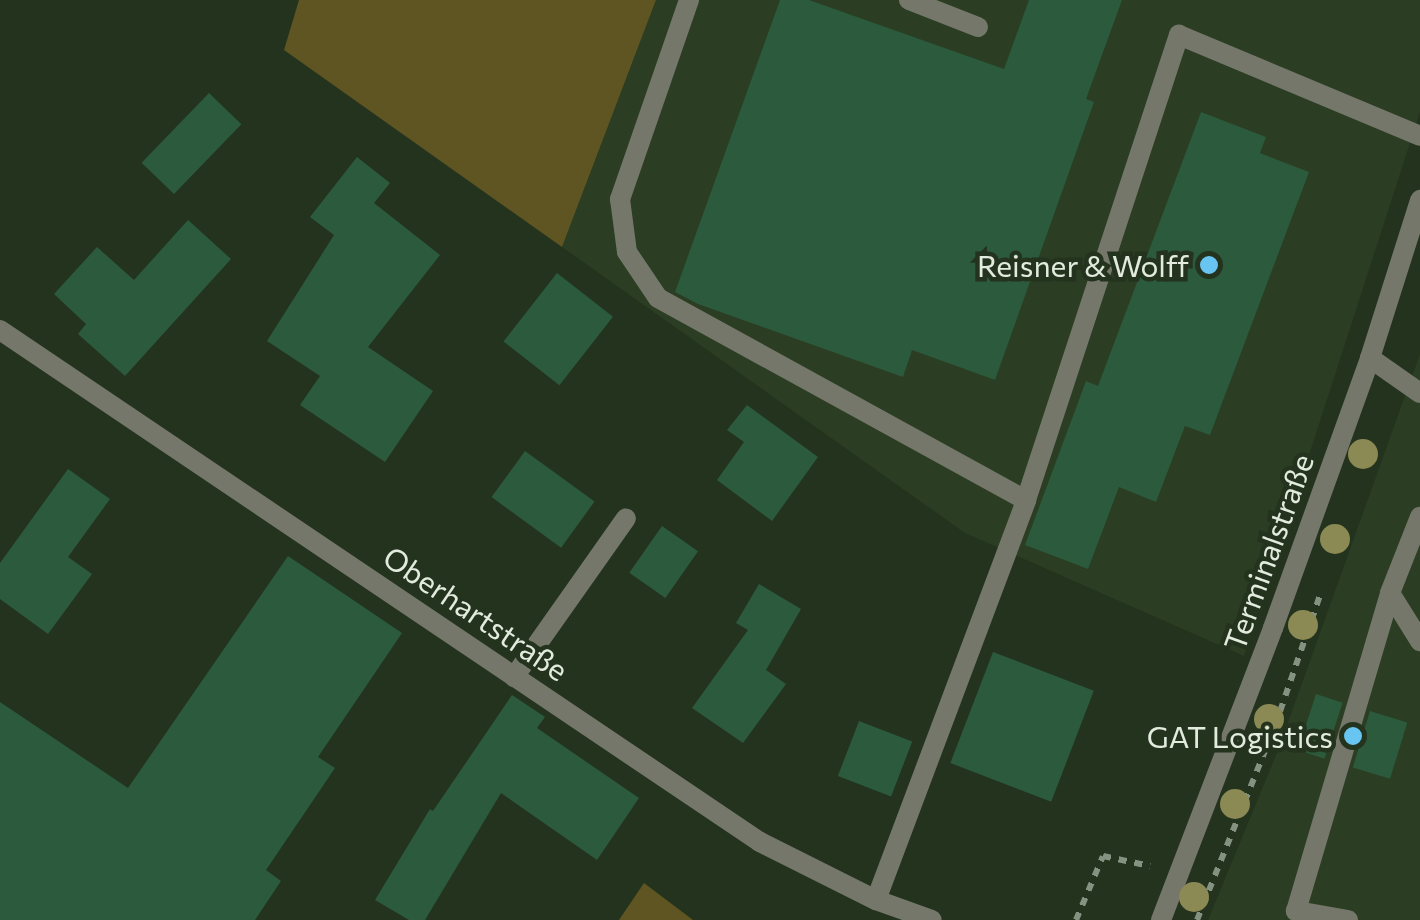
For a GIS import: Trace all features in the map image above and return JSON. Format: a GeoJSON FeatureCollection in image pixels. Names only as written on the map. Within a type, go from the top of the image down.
{"type":"FeatureCollection","features":[{"type":"Feature","properties":{"kind":"street"},"geometry":{"type":"LineString","coordinates":[[690,0],[620,199],[627,252],[658,298],[1026,500]]}},
{"type":"Feature","properties":{"kind":"street"},"geometry":{"type":"LineString","coordinates":[[909,0],[978,27]]}},
{"type":"Feature","properties":{"kind":"street"},"geometry":{"type":"LineString","coordinates":[[876,900],[1026,500],[1179,36],[1420,136]]}},
{"type":"Feature","properties":{"kind":"street","name":"Terminalstraße"},"geometry":{"type":"LineString","coordinates":[[1161,920],[1370,358],[1420,200]]}},
{"type":"Feature","properties":{"kind":"street","name":"Oberhartstraße"},"geometry":{"type":"LineString","coordinates":[[0,330],[760,842],[876,900],[932,920]]}},
{"type":"Feature","properties":{"kind":"street"},"geometry":{"type":"LineString","coordinates":[[1370,358],[1420,393]]}},
{"type":"Feature","properties":{"kind":"street"},"geometry":{"type":"LineString","coordinates":[[1348,920],[1296,911],[1390,593],[1420,517]]}},
{"type":"Feature","properties":{"kind":"street"},"geometry":{"type":"LineString","coordinates":[[514,677],[626,518]]}},
{"type":"Feature","properties":{"kind":"street"},"geometry":{"type":"LineString","coordinates":[[1390,593],[1420,640]]}},
{"type":"Feature","properties":{"kind":"path"},"geometry":{"type":"LineString","coordinates":[[1076,920],[1104,856],[1181,872]]}},
{"type":"Feature","properties":{"kind":"shaded area"},"geometry":{"type":"Polygon","coordinates":[[[299,0],[656,0],[562,247],[284,50],[299,0]]]}},
{"type":"Feature","properties":{"kind":"shaded area"},"geometry":{"type":"Polygon","coordinates":[[[656,0],[1420,0],[1420,112],[1244,656],[965,533],[562,247],[656,0]]]}},
{"type":"Feature","properties":{"kind":"shaded area"},"geometry":{"type":"Polygon","coordinates":[[[1420,354],[1420,920],[1208,920],[1277,753],[1420,354]]]}},
{"type":"Feature","properties":{"kind":"shaded area"},"geometry":{"type":"Polygon","coordinates":[[[644,883],[693,920],[619,920],[644,883]]]}},
{"type":"Feature","properties":{"kind":"building"},"geometry":{"type":"Polygon","coordinates":[[[780,0],[809,0],[1004,69],[1029,0],[1122,0],[1086,99],[1094,102],[995,380],[912,350],[903,377],[698,304],[675,292],[780,0]]]}},
{"type":"Feature","properties":{"kind":"building"},"geometry":{"type":"Polygon","coordinates":[[[209,93],[241,124],[174,194],[142,163],[209,93]]]}},
{"type":"Feature","properties":{"kind":"building","name":"Reisner & Wolff"},"geometry":{"type":"Polygon","coordinates":[[[1201,112],[1266,137],[1260,153],[1309,172],[1210,435],[1185,426],[1156,502],[1119,487],[1088,569],[1025,545],[1086,381],[1098,386],[1201,112]]]}},
{"type":"Feature","properties":{"kind":"building"},"geometry":{"type":"Polygon","coordinates":[[[357,157],[390,183],[374,203],[440,255],[368,347],[433,391],[385,462],[300,405],[320,376],[267,341],[334,235],[310,217],[357,157]]]}},
{"type":"Feature","properties":{"kind":"building"},"geometry":{"type":"Polygon","coordinates":[[[188,220],[231,259],[125,376],[78,334],[86,324],[54,294],[97,247],[134,280],[188,220]]]}},
{"type":"Feature","properties":{"kind":"building"},"geometry":{"type":"Polygon","coordinates":[[[557,273],[613,317],[559,385],[503,342],[557,273]]]}},
{"type":"Feature","properties":{"kind":"building"},"geometry":{"type":"Polygon","coordinates":[[[747,405],[818,457],[772,521],[717,480],[744,442],[727,430],[747,405]]]}},
{"type":"Feature","properties":{"kind":"building"},"geometry":{"type":"Polygon","coordinates":[[[525,451],[595,502],[561,548],[491,497],[525,451]]]}},
{"type":"Feature","properties":{"kind":"building"},"geometry":{"type":"Polygon","coordinates":[[[68,469],[110,499],[68,557],[92,574],[48,634],[0,599],[0,563],[68,469]]]}},
{"type":"Feature","properties":{"kind":"building"},"geometry":{"type":"Polygon","coordinates":[[[662,526],[698,551],[665,598],[629,573],[662,526]]]}},
{"type":"Feature","properties":{"kind":"building"},"geometry":{"type":"Polygon","coordinates":[[[288,556],[402,633],[318,757],[335,768],[266,870],[281,881],[255,920],[0,920],[0,702],[128,788],[288,556]]]}},
{"type":"Feature","properties":{"kind":"building"},"geometry":{"type":"Polygon","coordinates":[[[759,584],[801,609],[766,670],[786,684],[743,743],[692,708],[748,630],[736,623],[759,584]]]}},
{"type":"Feature","properties":{"kind":"building"},"geometry":{"type":"Polygon","coordinates":[[[993,652],[1094,691],[1051,802],[950,763],[993,652]]]}},
{"type":"Feature","properties":{"kind":"building"},"geometry":{"type":"Polygon","coordinates":[[[1316,694],[1343,703],[1324,759],[1298,750],[1316,694]]]}},
{"type":"Feature","properties":{"kind":"building"},"geometry":{"type":"Polygon","coordinates":[[[512,695],[545,717],[537,728],[639,798],[597,860],[501,793],[425,920],[409,920],[375,900],[430,809],[433,811],[512,695]]]}},
{"type":"Feature","properties":{"kind":"building"},"geometry":{"type":"Polygon","coordinates":[[[1370,711],[1407,722],[1390,779],[1353,767],[1370,711]]]}},
{"type":"Feature","properties":{"kind":"building"},"geometry":{"type":"Polygon","coordinates":[[[859,721],[912,741],[891,797],[838,776],[859,721]]]}},
{"type":"Feature","properties":{"kind":"place","name":"Reisner & Wolff"},"geometry":{"type":"Point","coordinates":[1209,265]}},
{"type":"Feature","properties":{"kind":"place","name":"GAT Logistics"},"geometry":{"type":"Point","coordinates":[1353,736]}}]}
